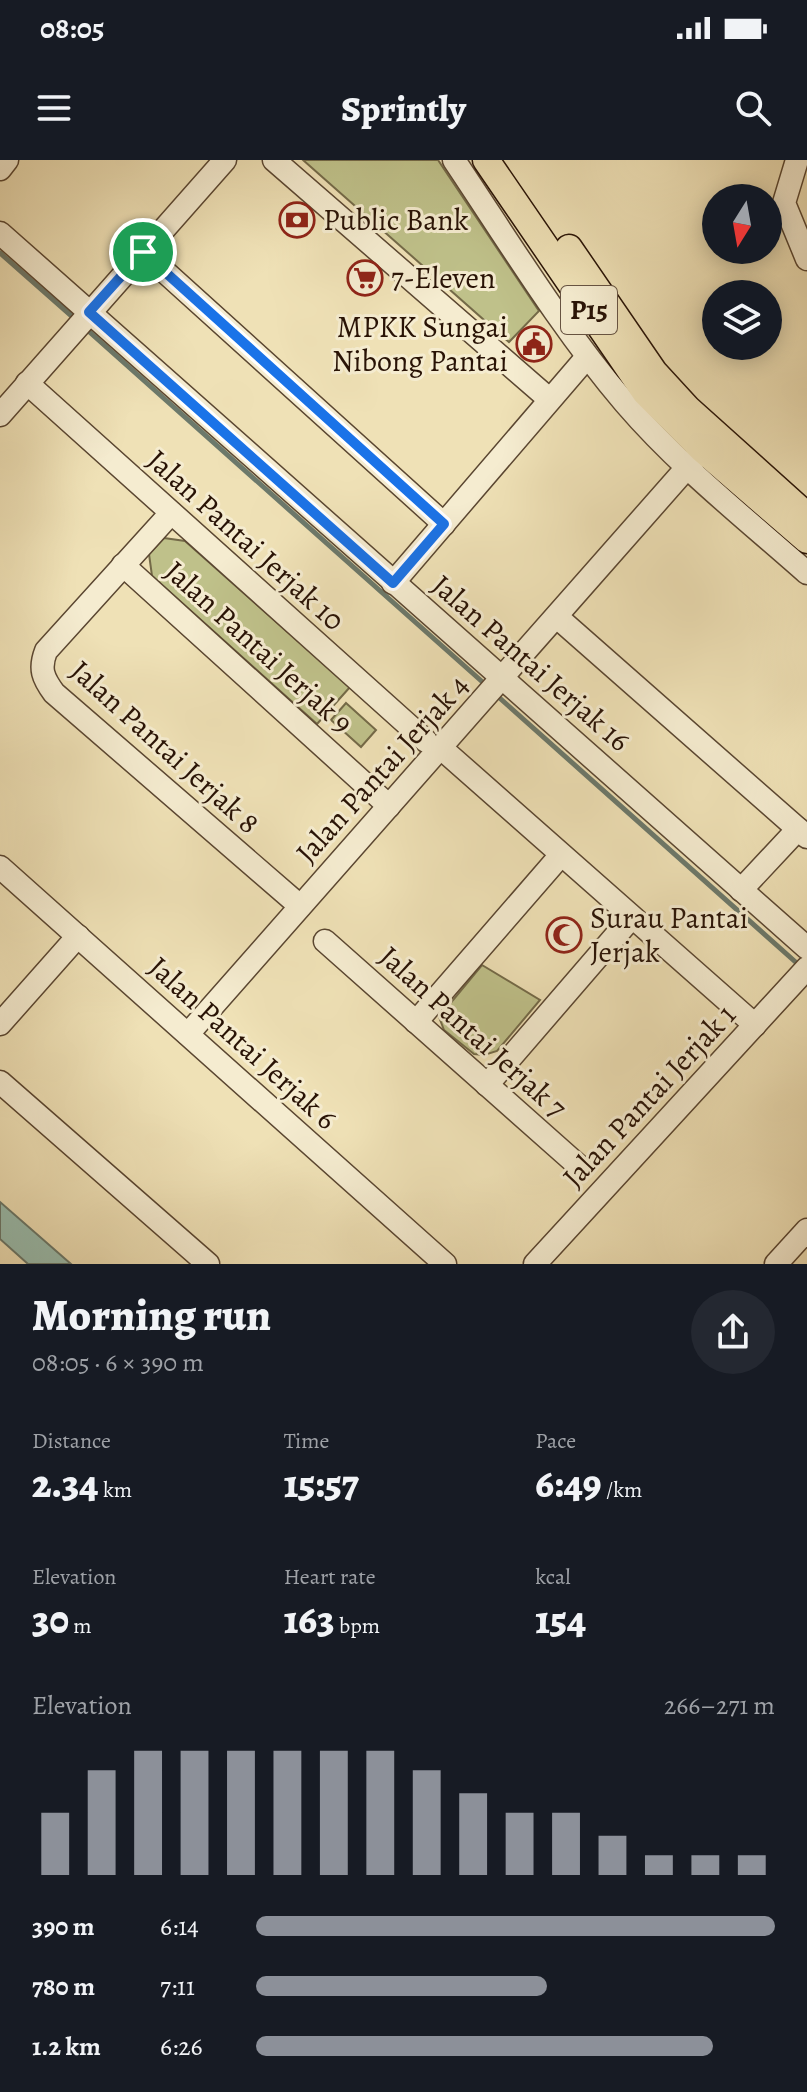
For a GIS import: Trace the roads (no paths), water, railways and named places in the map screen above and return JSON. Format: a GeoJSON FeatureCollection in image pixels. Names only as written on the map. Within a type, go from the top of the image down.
{"type":"FeatureCollection","features":[{"type":"Feature","properties":{"kind":"main road","name":"P15"},"geometry":{"type":"LineString","coordinates":[[486,160],[645,392],[703,451],[807,540]]}},
{"type":"Feature","properties":{"kind":"main road","name":"P15"},"geometry":{"type":"LineString","coordinates":[[508,160],[654,372],[703,451],[807,516]]}},
{"type":"Feature","properties":{"kind":"street"},"geometry":{"type":"LineString","coordinates":[[0,169],[7,160]]}},
{"type":"Feature","properties":{"kind":"street"},"geometry":{"type":"LineString","coordinates":[[0,415],[225,160]]}},
{"type":"Feature","properties":{"kind":"street"},"geometry":{"type":"LineString","coordinates":[[274,160],[549,399]]}},
{"type":"Feature","properties":{"kind":"street"},"geometry":{"type":"LineString","coordinates":[[454,160],[587,357],[635,414],[703,451],[807,573]]}},
{"type":"Feature","properties":{"kind":"street"},"geometry":{"type":"LineString","coordinates":[[797,160],[784,203],[807,259]]}},
{"type":"Feature","properties":{"kind":"street","name":"Jalan Pantai Jerjak 16"},"geometry":{"type":"LineString","coordinates":[[0,233],[83,319],[393,583],[499,683],[807,948]]}},
{"type":"Feature","properties":{"kind":"street"},"geometry":{"type":"LineString","coordinates":[[143,252],[444,524]]}},
{"type":"Feature","properties":{"kind":"street"},"geometry":{"type":"LineString","coordinates":[[393,583],[587,357]]}},
{"type":"Feature","properties":{"kind":"street","name":"Jalan Pantai Jerjak 10"},"geometry":{"type":"LineString","coordinates":[[27,383],[755,1025]]}},
{"type":"Feature","properties":{"kind":"street","name":"Jalan Pantai Jerjak 4"},"geometry":{"type":"LineString","coordinates":[[188,1034],[389,806],[433,744],[499,683],[703,451]]}},
{"type":"Feature","properties":{"kind":"street","name":"Jalan Pantai Jerjak 8"},"geometry":{"type":"LineString","coordinates":[[171,513],[46,651],[42,661],[45,680],[54,693],[300,906]]}},
{"type":"Feature","properties":{"kind":"street","name":"Jalan Pantai Jerjak 9"},"geometry":{"type":"LineString","coordinates":[[123,565],[389,806]]}},
{"type":"Feature","properties":{"kind":"street"},"geometry":{"type":"LineString","coordinates":[[557,617],[803,833],[741,890]]}},
{"type":"Feature","properties":{"kind":"street"},"geometry":{"type":"LineString","coordinates":[[416,1022],[560,856]]}},
{"type":"Feature","properties":{"kind":"street","name":"Jalan Pantai Jerjak 6"},"geometry":{"type":"LineString","coordinates":[[0,867],[445,1264]]}},
{"type":"Feature","properties":{"kind":"street"},"geometry":{"type":"LineString","coordinates":[[487,1085],[631,918]]}},
{"type":"Feature","properties":{"kind":"street"},"geometry":{"type":"LineString","coordinates":[[0,1024],[78,936]]}},
{"type":"Feature","properties":{"kind":"street","name":"Jalan Pantai Jerjak 7"},"geometry":{"type":"LineString","coordinates":[[325,941],[581,1168]]}},
{"type":"Feature","properties":{"kind":"street","name":"Jalan Pantai Jerjak 1"},"geometry":{"type":"LineString","coordinates":[[535,1264],[804,976]]}},
{"type":"Feature","properties":{"kind":"street"},"geometry":{"type":"LineString","coordinates":[[0,1082],[208,1264]]}},
{"type":"Feature","properties":{"kind":"street"},"geometry":{"type":"LineString","coordinates":[[776,1264],[807,1230]]}},
{"type":"Feature","properties":{"kind":"waterway"},"geometry":{"type":"LineString","coordinates":[[0,253],[75,319]]}},
{"type":"Feature","properties":{"kind":"waterway"},"geometry":{"type":"LineString","coordinates":[[85,328],[487,686]]}},
{"type":"Feature","properties":{"kind":"waterway"},"geometry":{"type":"LineString","coordinates":[[494,693],[800,966]]}},
{"type":"Feature","properties":{"kind":"place","name":"Public Bank"},"geometry":{"type":"Point","coordinates":[297,220]}},
{"type":"Feature","properties":{"kind":"place","name":"7-Eleven"},"geometry":{"type":"Point","coordinates":[365,278]}},
{"type":"Feature","properties":{"kind":"place","name":"MPKK Sungai Nibong Pantai"},"geometry":{"type":"Point","coordinates":[534,344]}},
{"type":"Feature","properties":{"kind":"place","name":"Surau Pantai Jerjak"},"geometry":{"type":"Point","coordinates":[564,935]}}]}
